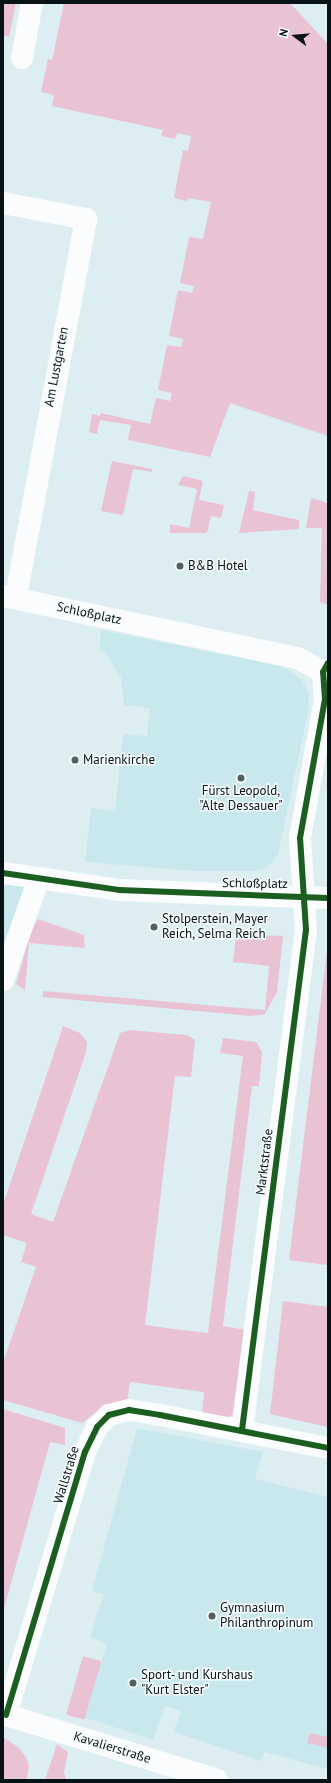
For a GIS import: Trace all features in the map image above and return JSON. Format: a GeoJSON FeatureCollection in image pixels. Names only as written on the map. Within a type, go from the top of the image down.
{"type":"FeatureCollection","features":[{"type":"Feature","properties":{"kind":"street"},"geometry":{"type":"LineString","coordinates":[[22,58],[32,3]]}},
{"type":"Feature","properties":{"kind":"street","name":"Am Lustgarten"},"geometry":{"type":"LineString","coordinates":[[3,203],[86,219],[9,597]]}},
{"type":"Feature","properties":{"kind":"street","name":"Schloßplatz"},"geometry":{"type":"LineString","coordinates":[[4,873],[118,890],[305,896],[299,854],[300,838],[325,699],[323,672],[297,658],[9,597]]}},
{"type":"Feature","properties":{"kind":"street"},"geometry":{"type":"LineString","coordinates":[[3,980],[39,878]]}},
{"type":"Feature","properties":{"kind":"street"},"geometry":{"type":"LineString","coordinates":[[305,896],[328,898]]}},
{"type":"Feature","properties":{"kind":"street","name":"Marktstraße"},"geometry":{"type":"LineString","coordinates":[[242,1430],[306,930],[305,896]]}},
{"type":"Feature","properties":{"kind":"street","name":"Wallstraße"},"geometry":{"type":"LineString","coordinates":[[5,1715],[85,1452],[97,1427],[109,1415],[129,1410],[242,1430],[328,1448]]}},
{"type":"Feature","properties":{"kind":"street","name":"Kavalierstraße"},"geometry":{"type":"LineString","coordinates":[[5,1715],[218,1780]]}},
{"type":"Feature","properties":{"kind":"shaded area"},"geometry":{"type":"Polygon","coordinates":[[[3,3],[16,3],[9,37],[3,35],[3,3]]]}},
{"type":"Feature","properties":{"kind":"shaded area"},"geometry":{"type":"Polygon","coordinates":[[[64,3],[290,3],[328,44],[328,436],[230,403],[210,457],[128,440],[131,425],[100,420],[97,434],[89,432],[92,414],[100,416],[101,413],[150,424],[156,398],[170,401],[172,393],[158,390],[167,345],[181,347],[183,339],[169,336],[178,290],[192,293],[194,286],[180,283],[189,237],[203,239],[211,202],[188,198],[187,201],[174,198],[183,150],[188,151],[191,136],[177,133],[175,139],[161,136],[163,130],[52,106],[54,95],[41,92],[48,59],[52,60],[64,3]]]}},
{"type":"Feature","properties":{"kind":"shaded area"},"geometry":{"type":"Polygon","coordinates":[[[112,461],[152,469],[152,472],[133,469],[123,515],[101,511],[112,461]]]}},
{"type":"Feature","properties":{"kind":"shaded area"},"geometry":{"type":"Polygon","coordinates":[[[183,476],[203,481],[199,500],[224,505],[221,518],[211,516],[207,533],[170,533],[170,524],[189,528],[197,489],[178,485],[183,476]]]}},
{"type":"Feature","properties":{"kind":"shaded area"},"geometry":{"type":"Polygon","coordinates":[[[249,491],[255,492],[253,510],[299,520],[299,529],[239,533],[249,491]]]}},
{"type":"Feature","properties":{"kind":"shaded area"},"geometry":{"type":"Polygon","coordinates":[[[311,498],[328,503],[328,605],[320,602],[322,528],[306,528],[311,498]]]}},
{"type":"Feature","properties":{"kind":"shaded area"},"geometry":{"type":"Polygon","coordinates":[[[101,630],[281,666],[302,680],[308,692],[309,707],[278,855],[267,868],[255,871],[193,871],[85,862],[91,808],[115,811],[123,734],[147,736],[150,708],[124,705],[121,677],[104,652],[99,651],[101,630]]]}},
{"type":"Feature","properties":{"kind":"shaded area"},"geometry":{"type":"Polygon","coordinates":[[[3,876],[34,884],[3,971],[3,876]]]}},
{"type":"Feature","properties":{"kind":"shaded area"},"geometry":{"type":"Polygon","coordinates":[[[38,919],[84,935],[85,948],[29,943],[25,990],[16,984],[26,948],[24,940],[38,919]]]}},
{"type":"Feature","properties":{"kind":"shaded area"},"geometry":{"type":"Polygon","coordinates":[[[252,935],[283,936],[277,992],[265,1014],[252,1016],[43,997],[43,991],[265,1010],[269,966],[233,962],[236,938],[252,935]]]}},
{"type":"Feature","properties":{"kind":"shaded area"},"geometry":{"type":"Polygon","coordinates":[[[328,951],[328,1265],[289,1260],[328,951]]]}},
{"type":"Feature","properties":{"kind":"shaded area"},"geometry":{"type":"Polygon","coordinates":[[[63,1026],[80,1033],[87,1042],[86,1052],[31,1214],[53,1222],[120,1033],[129,1030],[187,1035],[195,1040],[191,1077],[175,1076],[145,1325],[174,1329],[208,1333],[243,1056],[220,1053],[223,1038],[256,1042],[262,1052],[259,1086],[252,1086],[223,1326],[246,1330],[234,1414],[228,1417],[202,1413],[204,1392],[130,1382],[127,1402],[103,1407],[82,1423],[3,1400],[3,1363],[36,1267],[21,1262],[27,1243],[3,1235],[3,1205],[63,1026]]]}},
{"type":"Feature","properties":{"kind":"shaded area"},"geometry":{"type":"Polygon","coordinates":[[[283,1301],[328,1307],[328,1427],[270,1414],[283,1301]]]}},
{"type":"Feature","properties":{"kind":"shaded area"},"geometry":{"type":"Polygon","coordinates":[[[3,1409],[65,1428],[65,1445],[50,1442],[3,1612],[3,1409]]]}},
{"type":"Feature","properties":{"kind":"shaded area","name":"Gymnasium Philanthropinum"},"geometry":{"type":"Polygon","coordinates":[[[137,1428],[263,1452],[255,1479],[328,1497],[328,1769],[264,1752],[261,1761],[174,1732],[181,1711],[165,1706],[153,1740],[83,1717],[107,1644],[90,1637],[104,1594],[92,1591],[137,1428]]]}},
{"type":"Feature","properties":{"kind":"shaded area"},"geometry":{"type":"Polygon","coordinates":[[[83,1656],[101,1661],[84,1720],[66,1715],[83,1656]]]}},
{"type":"Feature","properties":{"kind":"shaded area"},"geometry":{"type":"Polygon","coordinates":[[[310,1733],[328,1737],[328,1748],[307,1743],[310,1733]]]}},
{"type":"Feature","properties":{"kind":"shaded area"},"geometry":{"type":"Polygon","coordinates":[[[3,1737],[18,1747],[26,1757],[29,1765],[27,1780],[3,1780],[3,1737]]]}},
{"type":"Feature","properties":{"kind":"shaded area"},"geometry":{"type":"Polygon","coordinates":[[[57,1744],[68,1752],[64,1772],[66,1780],[45,1780],[57,1744]]]}},
{"type":"Feature","properties":{"kind":"cycle path"},"geometry":{"type":"LineString","coordinates":[[242,1430],[306,930],[300,838],[325,699],[323,672],[328,663]]}},
{"type":"Feature","properties":{"kind":"cycle path"},"geometry":{"type":"LineString","coordinates":[[3,873],[119,890],[328,898]]}},
{"type":"Feature","properties":{"kind":"cycle path"},"geometry":{"type":"LineString","coordinates":[[6,1715],[85,1452],[97,1427],[109,1415],[129,1410],[328,1448]]}},
{"type":"Feature","properties":{"kind":"place","name":"B&B Hotel"},"geometry":{"type":"Point","coordinates":[180,566]}},
{"type":"Feature","properties":{"kind":"place","name":"Marienkirche"},"geometry":{"type":"Point","coordinates":[75,760]}},
{"type":"Feature","properties":{"kind":"place","name":"Fürst Leopold, \"Alte Dessauer\""},"geometry":{"type":"Point","coordinates":[241,778]}},
{"type":"Feature","properties":{"kind":"place","name":"Stolperstein, Mayer Reich, Selma Reich"},"geometry":{"type":"Point","coordinates":[154,927]}},
{"type":"Feature","properties":{"kind":"place","name":"Gymnasium Philanthropinum"},"geometry":{"type":"Point","coordinates":[212,1616]}},
{"type":"Feature","properties":{"kind":"place","name":"Sport- und Kurshaus \"Kurt Elster\""},"geometry":{"type":"Point","coordinates":[133,1683]}}]}
